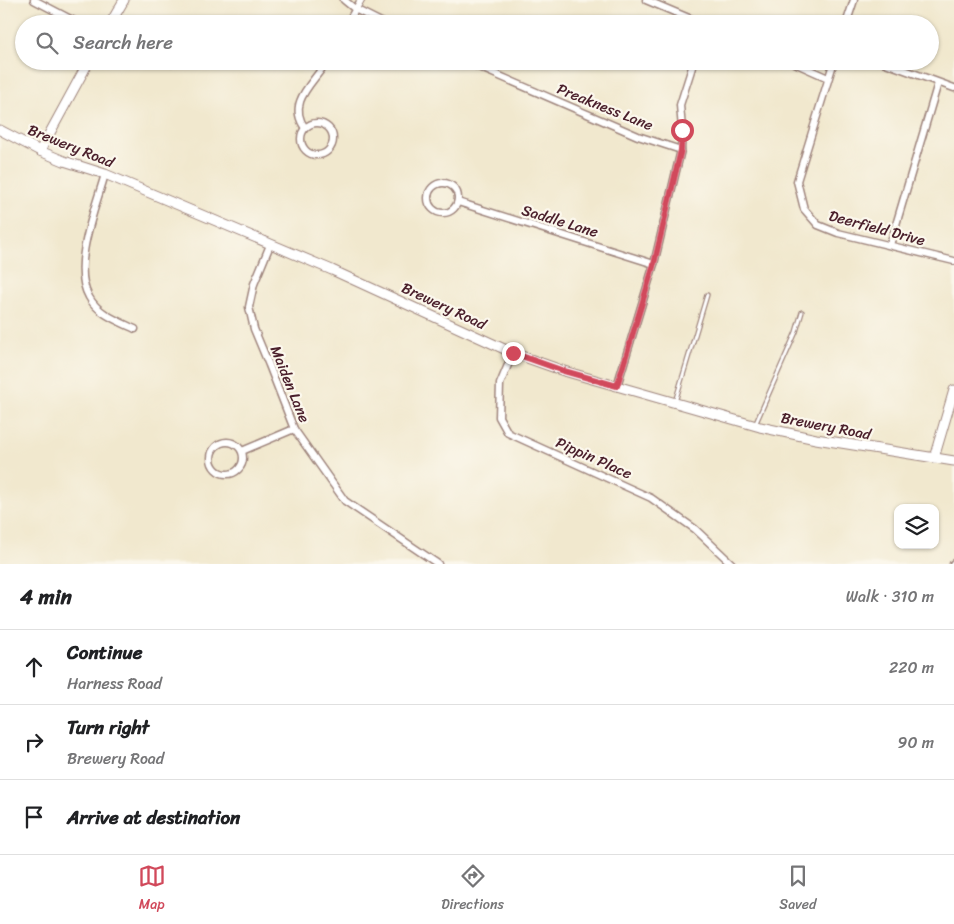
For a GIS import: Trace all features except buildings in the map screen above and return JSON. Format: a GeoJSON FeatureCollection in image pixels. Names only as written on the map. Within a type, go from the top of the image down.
{"type":"FeatureCollection","features":[{"type":"Feature","properties":{"kind":"street"},"geometry":{"type":"LineString","coordinates":[[34,0],[63,15]]}},
{"type":"Feature","properties":{"kind":"street"},"geometry":{"type":"LineString","coordinates":[[115,15],[124,0]]}},
{"type":"Feature","properties":{"kind":"street"},"geometry":{"type":"LineString","coordinates":[[344,0],[355,10],[366,15]]}},
{"type":"Feature","properties":{"kind":"street"},"geometry":{"type":"LineString","coordinates":[[352,15],[361,0]]}},
{"type":"Feature","properties":{"kind":"street"},"geometry":{"type":"LineString","coordinates":[[646,0],[682,15]]}},
{"type":"Feature","properties":{"kind":"street"},"geometry":{"type":"LineString","coordinates":[[849,15],[854,0]]}},
{"type":"Feature","properties":{"kind":"street"},"geometry":{"type":"LineString","coordinates":[[40,150],[84,70]]}},
{"type":"Feature","properties":{"kind":"street"},"geometry":{"type":"LineString","coordinates":[[305,128],[298,119],[298,108],[302,95],[322,70]]}},
{"type":"Feature","properties":{"kind":"street","name":"Preakness Lane"},"geometry":{"type":"LineString","coordinates":[[486,70],[638,136],[681,150]]}},
{"type":"Feature","properties":{"kind":"street"},"geometry":{"type":"LineString","coordinates":[[617,386],[654,264],[681,150],[680,105],[691,70]]}},
{"type":"Feature","properties":{"kind":"street"},"geometry":{"type":"LineString","coordinates":[[810,70],[828,78]]}},
{"type":"Feature","properties":{"kind":"street","name":"Deerfield Drive"},"geometry":{"type":"LineString","coordinates":[[831,70],[798,181],[804,209],[818,225],[838,233],[954,261]]}},
{"type":"Feature","properties":{"kind":"street"},"geometry":{"type":"LineString","coordinates":[[905,70],[954,88]]}},
{"type":"Feature","properties":{"kind":"street"},"geometry":{"type":"LineString","coordinates":[[890,245],[938,82]]}},
{"type":"Feature","properties":{"kind":"street"},"geometry":{"type":"LineString","coordinates":[[315,123],[324,124],[328,127],[332,131],[334,140],[329,150],[316,155],[306,151],[301,141],[305,128],[315,123]]}},
{"type":"Feature","properties":{"kind":"street","name":"Brewery Road"},"geometry":{"type":"LineString","coordinates":[[0,130],[64,161],[105,174],[332,270],[513,353],[564,371],[754,426],[816,439],[954,461]]}},
{"type":"Feature","properties":{"kind":"street"},"geometry":{"type":"LineString","coordinates":[[105,174],[82,254],[82,280],[89,297],[99,309],[112,319],[135,329]]}},
{"type":"Feature","properties":{"kind":"street"},"geometry":{"type":"LineString","coordinates":[[441,183],[447,183],[454,187],[457,192],[458,202],[453,210],[448,213],[438,213],[430,205],[428,196],[434,187],[441,183]]}},
{"type":"Feature","properties":{"kind":"street","name":"Saddle Lane"},"geometry":{"type":"LineString","coordinates":[[458,202],[654,264]]}},
{"type":"Feature","properties":{"kind":"street","name":"Maiden Lane"},"geometry":{"type":"LineString","coordinates":[[270,245],[254,284],[249,307],[254,329],[294,429],[345,501],[438,564]]}},
{"type":"Feature","properties":{"kind":"street","name":"Pippin Place"},"geometry":{"type":"LineString","coordinates":[[513,353],[500,384],[498,417],[508,433],[651,498],[695,530],[732,564]]}},
{"type":"Feature","properties":{"kind":"street"},"geometry":{"type":"LineString","coordinates":[[934,458],[954,390]]}},
{"type":"Feature","properties":{"kind":"street"},"geometry":{"type":"LineString","coordinates":[[242,451],[294,429]]}},
{"type":"Feature","properties":{"kind":"street"},"geometry":{"type":"LineString","coordinates":[[228,441],[234,443],[242,451],[242,462],[236,471],[227,474],[221,473],[213,467],[212,450],[221,442],[228,441]]}},
{"type":"Feature","properties":{"kind":"lane"},"geometry":{"type":"LineString","coordinates":[[675,403],[707,295]]}},
{"type":"Feature","properties":{"kind":"lane"},"geometry":{"type":"LineString","coordinates":[[754,426],[796,332],[802,312]]}},
{"type":"Feature","properties":{"kind":"route"},"geometry":{"type":"LineString","coordinates":[[513,353],[564,371],[617,386],[654,264],[681,150],[682,130]]}}]}
